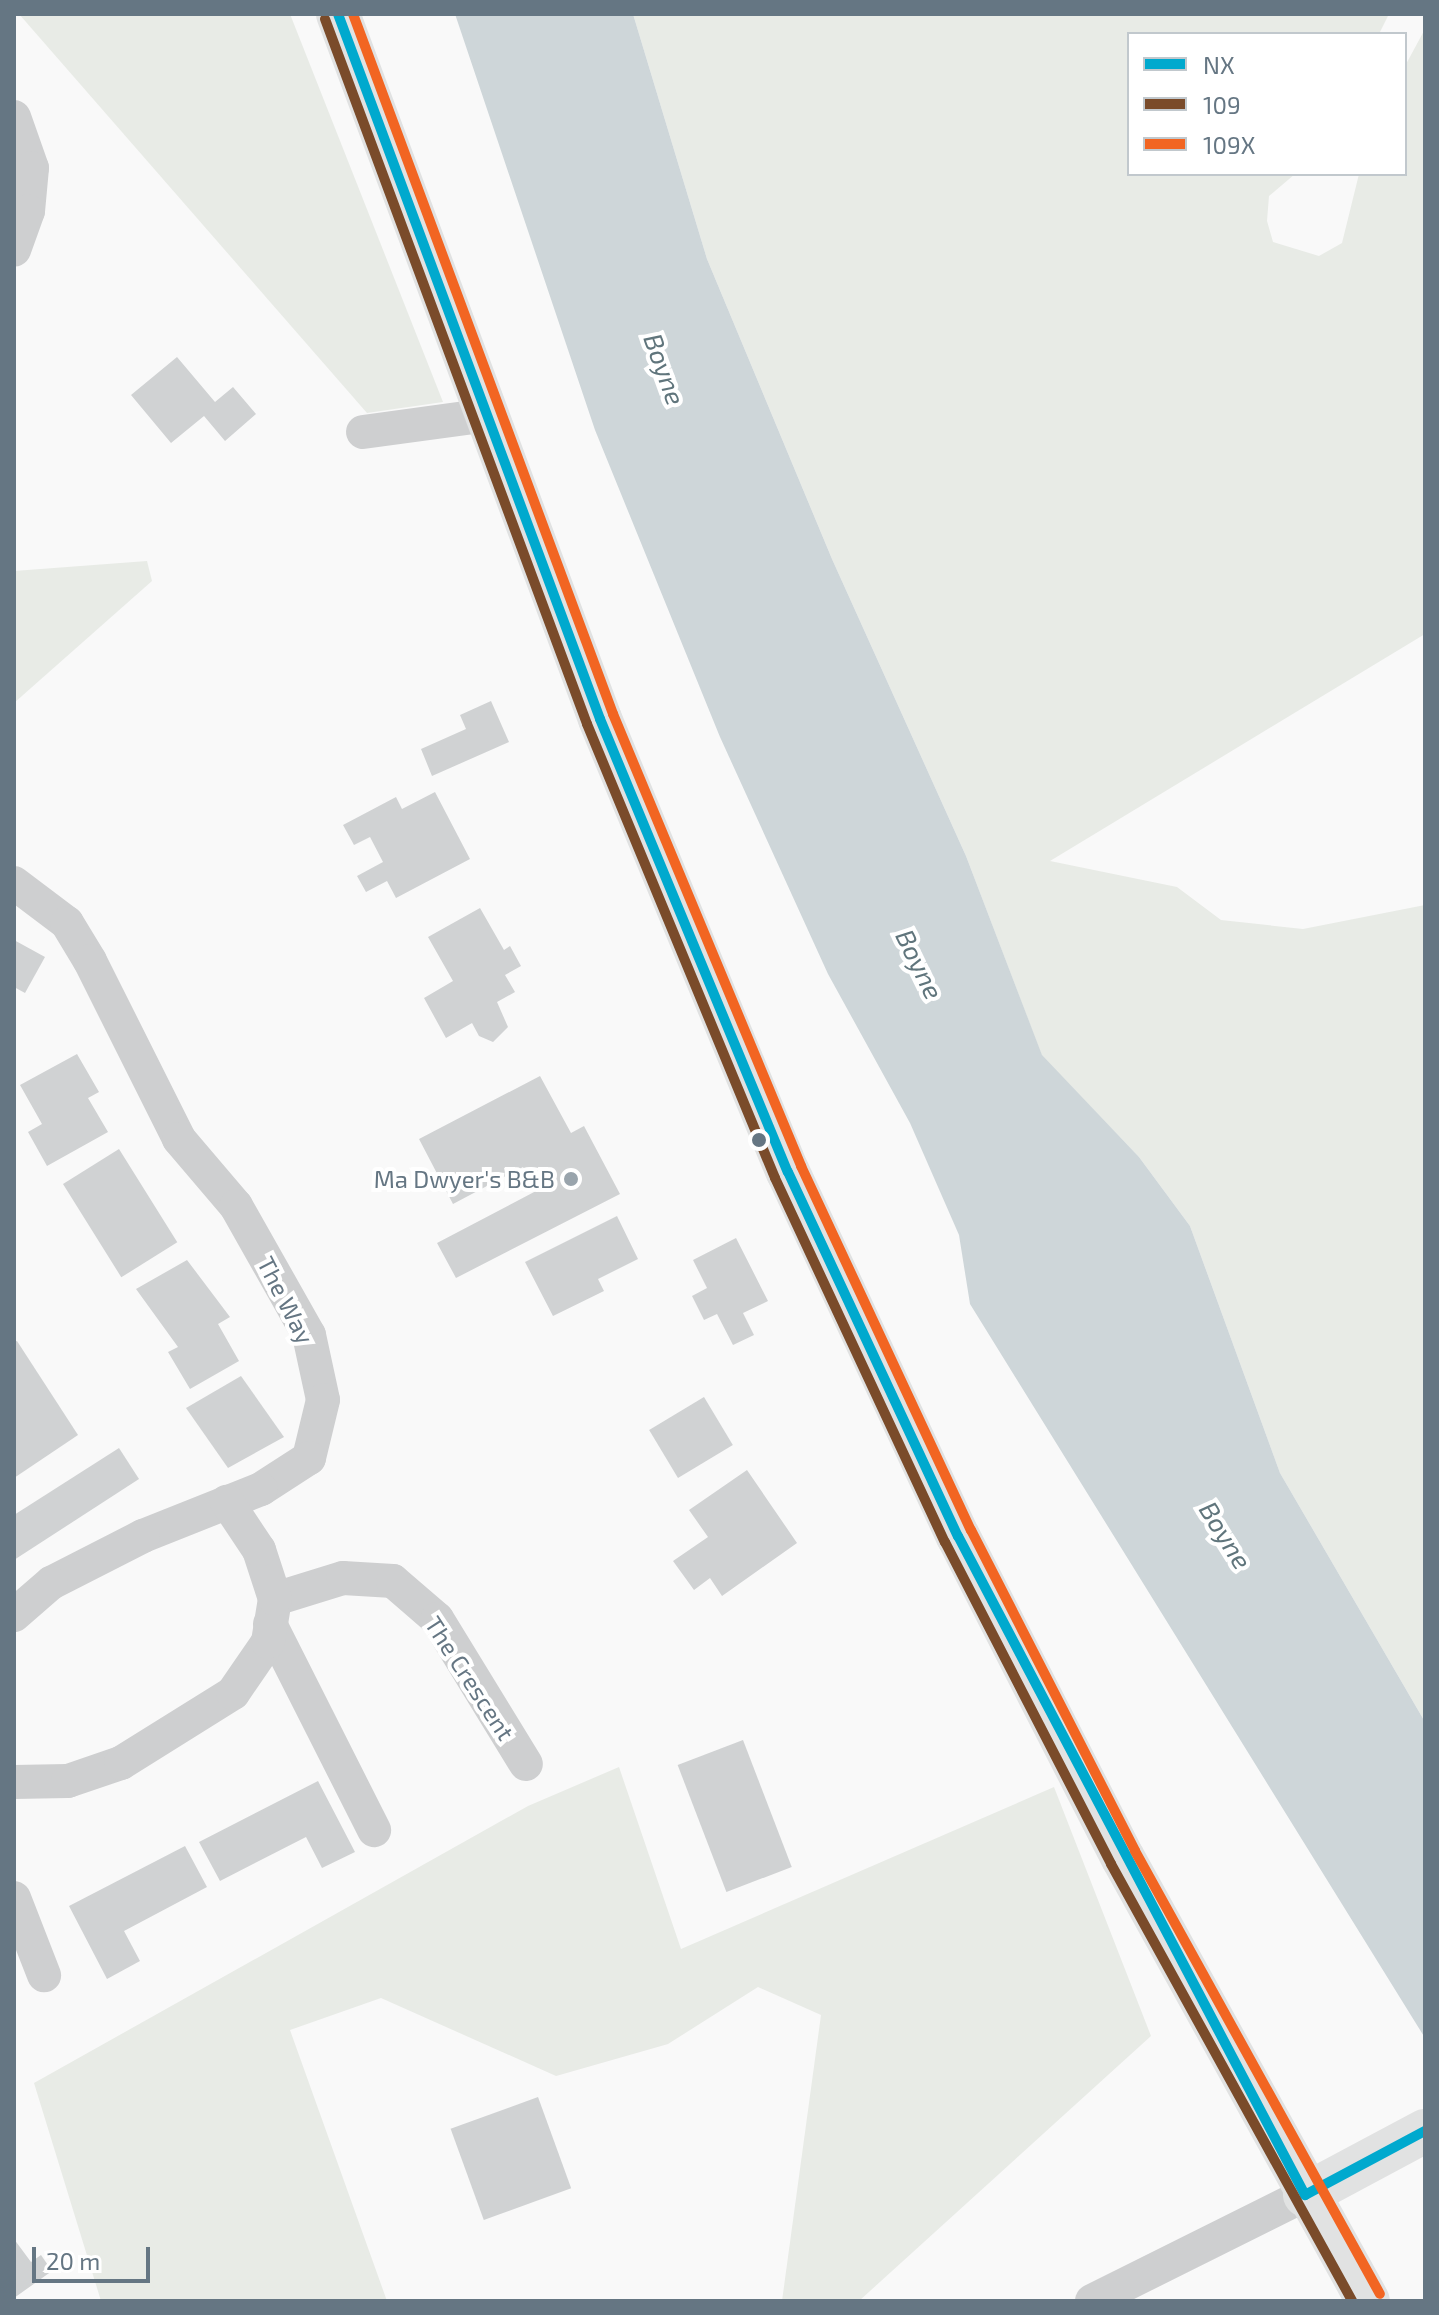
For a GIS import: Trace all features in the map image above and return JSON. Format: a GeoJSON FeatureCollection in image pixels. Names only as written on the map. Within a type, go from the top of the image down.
{"type":"FeatureCollection","features":[{"type":"Feature","properties":{"kind":"main road"},"geometry":{"type":"LineString","coordinates":[[338,14],[605,733],[788,1172],[958,1536],[1305,2195],[1368,2301]]}},
{"type":"Feature","properties":{"kind":"main road"},"geometry":{"type":"LineString","coordinates":[[1305,2195],[1425,2131]]}},
{"type":"Feature","properties":{"kind":"street"},"geometry":{"type":"LineString","coordinates":[[14,117],[32,168],[28,211],[14,250]]}},
{"type":"Feature","properties":{"kind":"street"},"geometry":{"type":"LineString","coordinates":[[363,432],[487,415]]}},
{"type":"Feature","properties":{"kind":"street","name":"The Way"},"geometry":{"type":"LineString","coordinates":[[14,883],[67,923],[179,1139],[236,1206],[309,1335],[323,1400],[309,1458],[227,1502],[51,1583],[14,1615]]}},
{"type":"Feature","properties":{"kind":"street"},"geometry":{"type":"LineString","coordinates":[[227,1502],[259,1550],[272,1612],[374,1830]]}},
{"type":"Feature","properties":{"kind":"street","name":"The Crescent"},"geometry":{"type":"LineString","coordinates":[[272,1612],[343,1578],[393,1581],[437,1619],[526,1764]]}},
{"type":"Feature","properties":{"kind":"street"},"geometry":{"type":"LineString","coordinates":[[14,1782],[68,1781],[133,1755],[233,1693],[268,1642],[272,1612]]}},
{"type":"Feature","properties":{"kind":"street"},"geometry":{"type":"LineString","coordinates":[[14,1898],[44,1975]]}},
{"type":"Feature","properties":{"kind":"street"},"geometry":{"type":"LineString","coordinates":[[1092,2301],[1305,2195]]}},
{"type":"Feature","properties":{"kind":"shaded area"},"geometry":{"type":"Polygon","coordinates":[[[19,14],[290,14],[443,402],[367,413],[19,14]]]}},
{"type":"Feature","properties":{"kind":"shaded area"},"geometry":{"type":"Polygon","coordinates":[[[633,14],[1389,14],[1380,32],[1127,32],[1127,176],[1293,176],[1269,196],[1267,221],[1273,242],[1319,256],[1342,243],[1359,176],[1407,176],[1407,62],[1425,29],[1425,634],[1050,861],[1177,887],[1221,920],[1303,929],[1425,905],[1425,1722],[1280,1473],[1190,1226],[1139,1157],[1042,1056],[966,856],[832,559],[707,259],[633,14]]]}},
{"type":"Feature","properties":{"kind":"shaded area"},"geometry":{"type":"Polygon","coordinates":[[[147,561],[152,581],[14,703],[14,571],[147,561]]]}},
{"type":"Feature","properties":{"kind":"shaded area"},"geometry":{"type":"Polygon","coordinates":[[[619,1767],[681,1949],[1054,1787],[1151,2036],[859,2301],[782,2301],[821,2015],[758,1987],[668,2044],[556,2076],[381,1998],[290,2030],[387,2301],[101,2301],[34,2083],[528,1806],[619,1767]]]}},
{"type":"Feature","properties":{"kind":"water","name":"Boyne"},"geometry":{"type":"Polygon","coordinates":[[[455,14],[633,14],[707,259],[832,559],[966,856],[1042,1055],[1139,1157],[1190,1226],[1280,1473],[1425,1722],[1425,2038],[970,1304],[959,1235],[910,1123],[828,974],[720,737],[595,430],[455,14]]]}},
{"type":"Feature","properties":{"kind":"building"},"geometry":{"type":"Polygon","coordinates":[[[177,357],[215,402],[233,387],[256,414],[225,441],[204,416],[171,443],[131,395],[177,357]]]}},
{"type":"Feature","properties":{"kind":"building"},"geometry":{"type":"Polygon","coordinates":[[[491,701],[509,742],[432,776],[421,749],[466,729],[460,715],[491,701]]]}},
{"type":"Feature","properties":{"kind":"building"},"geometry":{"type":"Polygon","coordinates":[[[435,792],[470,859],[396,898],[387,881],[366,892],[357,876],[383,862],[370,837],[354,845],[343,825],[396,797],[402,809],[435,792]]]}},
{"type":"Feature","properties":{"kind":"building"},"geometry":{"type":"Polygon","coordinates":[[[480,908],[504,950],[510,946],[521,966],[505,975],[515,992],[497,1002],[508,1027],[493,1042],[479,1036],[472,1023],[446,1038],[424,998],[453,981],[428,937],[480,908]]]}},
{"type":"Feature","properties":{"kind":"building"},"geometry":{"type":"Polygon","coordinates":[[[14,940],[45,957],[25,993],[14,987],[14,940]]]}},
{"type":"Feature","properties":{"kind":"building"},"geometry":{"type":"Polygon","coordinates":[[[77,1054],[99,1092],[88,1098],[108,1132],[47,1166],[28,1132],[42,1124],[20,1085],[77,1054]]]}},
{"type":"Feature","properties":{"kind":"building","name":"Ma Dwyer's B&B"},"geometry":{"type":"Polygon","coordinates":[[[540,1076],[571,1133],[584,1126],[620,1194],[456,1278],[437,1243],[536,1191],[523,1167],[453,1204],[419,1139],[540,1076]]]}},
{"type":"Feature","properties":{"kind":"building"},"geometry":{"type":"Polygon","coordinates":[[[119,1149],[177,1242],[121,1277],[63,1184],[119,1149]]]}},
{"type":"Feature","properties":{"kind":"building"},"geometry":{"type":"Polygon","coordinates":[[[617,1216],[638,1259],[598,1279],[604,1291],[553,1316],[525,1262],[617,1216]]]}},
{"type":"Feature","properties":{"kind":"building"},"geometry":{"type":"Polygon","coordinates":[[[736,1238],[768,1301],[743,1313],[754,1335],[733,1345],[717,1314],[704,1320],[692,1296],[707,1288],[693,1260],[736,1238]]]}},
{"type":"Feature","properties":{"kind":"building"},"geometry":{"type":"Polygon","coordinates":[[[187,1260],[230,1317],[218,1324],[239,1361],[190,1389],[168,1352],[178,1347],[136,1289],[187,1260]]]}},
{"type":"Feature","properties":{"kind":"building"},"geometry":{"type":"Polygon","coordinates":[[[17,1341],[78,1435],[14,1478],[14,1342],[17,1341]]]}},
{"type":"Feature","properties":{"kind":"building"},"geometry":{"type":"Polygon","coordinates":[[[241,1376],[284,1437],[228,1468],[186,1408],[241,1376]]]}},
{"type":"Feature","properties":{"kind":"building"},"geometry":{"type":"Polygon","coordinates":[[[704,1397],[733,1445],[678,1478],[649,1430],[704,1397]]]}},
{"type":"Feature","properties":{"kind":"building"},"geometry":{"type":"Polygon","coordinates":[[[119,1448],[139,1479],[14,1560],[14,1515],[119,1448]]]}},
{"type":"Feature","properties":{"kind":"building"},"geometry":{"type":"Polygon","coordinates":[[[747,1470],[797,1543],[722,1596],[710,1578],[694,1590],[673,1561],[708,1537],[689,1510],[747,1470]]]}},
{"type":"Feature","properties":{"kind":"building"},"geometry":{"type":"Polygon","coordinates":[[[743,1740],[792,1867],[726,1892],[678,1765],[743,1740]]]}},
{"type":"Feature","properties":{"kind":"building"},"geometry":{"type":"Polygon","coordinates":[[[318,1781],[355,1852],[322,1868],[306,1837],[220,1881],[199,1842],[318,1781]]]}},
{"type":"Feature","properties":{"kind":"building"},"geometry":{"type":"Polygon","coordinates":[[[185,1846],[207,1887],[124,1931],[140,1961],[107,1979],[69,1906],[185,1846]]]}},
{"type":"Feature","properties":{"kind":"building"},"geometry":{"type":"Polygon","coordinates":[[[538,2097],[571,2188],[484,2220],[451,2129],[538,2097]]]}},
{"type":"Feature","properties":{"kind":"building"},"geometry":{"type":"Polygon","coordinates":[[[14,2239],[31,2262],[41,2255],[52,2271],[14,2298],[14,2239]]]}},
{"type":"Feature","properties":{"kind":"transit line","name":"NX"},"geometry":{"type":"LineString","coordinates":[[338,14],[600,719],[788,1172],[958,1536],[1305,2195]]}},
{"type":"Feature","properties":{"kind":"transit line","name":"109X"},"geometry":{"type":"LineString","coordinates":[[353,14],[613,714],[801,1166],[971,1530],[1135,1851],[1380,2294]]}},
{"type":"Feature","properties":{"kind":"transit line","name":"109"},"geometry":{"type":"LineString","coordinates":[[325,19],[587,724],[775,1178],[945,1542],[1111,1864],[1352,2301]]}},
{"type":"Feature","properties":{"kind":"transit line","name":"NX"},"geometry":{"type":"LineString","coordinates":[[1305,2195],[1425,2131]]}},
{"type":"Feature","properties":{"kind":"place","name":"Ma Dwyer's B&B"},"geometry":{"type":"Point","coordinates":[571,1179]}}]}
